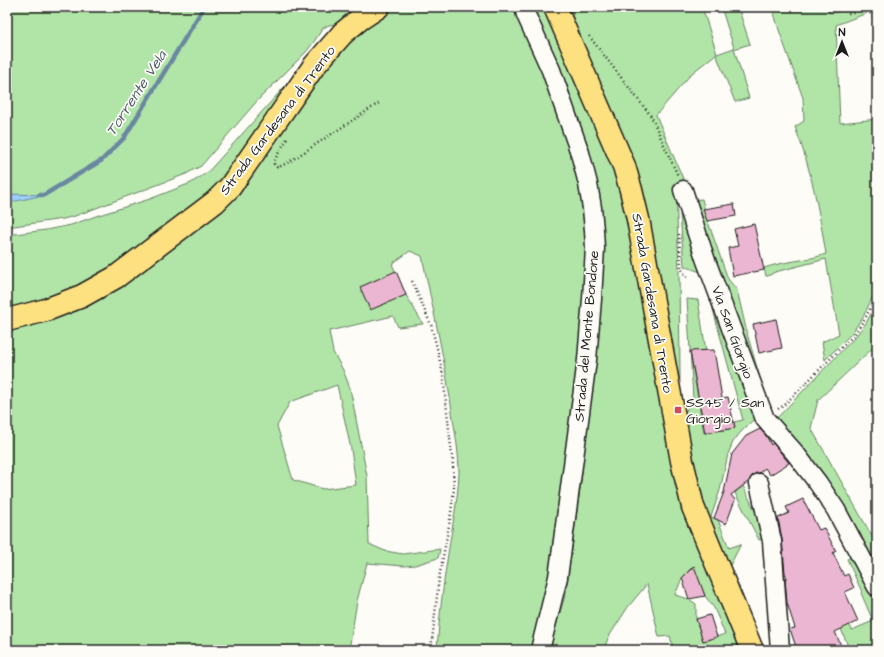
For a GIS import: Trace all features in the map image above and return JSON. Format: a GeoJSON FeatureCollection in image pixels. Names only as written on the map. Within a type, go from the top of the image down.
{"type":"FeatureCollection","features":[{"type":"Feature","properties":{"kind":"main road","name":"Strada Gardesana di Trento"},"geometry":{"type":"LineString","coordinates":[[7,320],[46,310],[82,296],[116,277],[215,202],[230,187],[314,66],[343,33],[378,7]]}},
{"type":"Feature","properties":{"kind":"main road","name":"Strada Gardesana di Trento"},"geometry":{"type":"LineString","coordinates":[[555,7],[624,166],[638,219],[682,462],[693,507],[752,650]]}},
{"type":"Feature","properties":{"kind":"street","name":"Strada del Monte Bondone"},"geometry":{"type":"LineString","coordinates":[[524,7],[526,15],[551,70],[580,153],[588,184],[592,208],[595,248],[587,360],[562,548],[558,577],[540,650]]}},
{"type":"Feature","properties":{"kind":"street","name":"Via San Giorgio"},"geometry":{"type":"LineString","coordinates":[[683,190],[705,258],[765,419],[795,453],[818,483],[836,510],[877,587]]}},
{"type":"Feature","properties":{"kind":"street"},"geometry":{"type":"LineString","coordinates":[[759,483],[772,541],[780,650]]}},
{"type":"Feature","properties":{"kind":"path"},"geometry":{"type":"LineString","coordinates":[[843,7],[849,13],[854,13],[856,7]]}},
{"type":"Feature","properties":{"kind":"path"},"geometry":{"type":"LineString","coordinates":[[865,7],[877,22]]}},
{"type":"Feature","properties":{"kind":"path"},"geometry":{"type":"LineString","coordinates":[[586,32],[651,116],[683,190]]}},
{"type":"Feature","properties":{"kind":"path"},"geometry":{"type":"LineString","coordinates":[[289,137],[275,159],[274,164],[277,167],[289,162],[379,103]]}},
{"type":"Feature","properties":{"kind":"path"},"geometry":{"type":"LineString","coordinates":[[412,281],[431,325],[437,348],[443,375],[453,465],[454,489],[450,520],[439,578],[431,650]]}},
{"type":"Feature","properties":{"kind":"path"},"geometry":{"type":"LineString","coordinates":[[765,419],[783,406],[854,335],[867,315],[877,295]]}},
{"type":"Feature","properties":{"kind":"green space"},"geometry":{"type":"Polygon","coordinates":[[[7,7],[365,7],[343,23],[329,25],[323,28],[306,52],[257,101],[201,166],[186,174],[75,216],[7,227],[7,7]]]}},
{"type":"Feature","properties":{"kind":"green space"},"geometry":{"type":"Polygon","coordinates":[[[390,7],[513,7],[540,64],[557,106],[580,181],[586,249],[584,308],[557,544],[533,650],[437,650],[443,590],[459,473],[456,439],[447,378],[422,256],[410,251],[392,264],[406,295],[423,324],[398,327],[393,316],[329,331],[333,352],[343,370],[350,388],[367,476],[369,544],[385,551],[403,554],[440,549],[438,558],[415,565],[404,566],[367,563],[357,601],[349,650],[7,650],[7,326],[130,275],[276,131],[358,27],[390,7]],[[337,385],[290,402],[277,426],[293,480],[323,489],[356,485],[351,449],[337,385]]]}},
{"type":"Feature","properties":{"kind":"green space"},"geometry":{"type":"Polygon","coordinates":[[[537,7],[544,7],[546,9],[619,173],[646,308],[744,650],[674,650],[670,636],[659,637],[647,584],[628,607],[608,638],[604,650],[549,650],[566,592],[582,473],[597,310],[586,147],[567,85],[536,13],[537,7]],[[693,566],[682,578],[675,595],[689,599],[696,604],[696,619],[703,641],[725,634],[714,608],[705,596],[693,566]]]}},
{"type":"Feature","properties":{"kind":"green space"},"geometry":{"type":"Polygon","coordinates":[[[571,7],[702,7],[717,54],[734,48],[721,7],[738,7],[750,44],[734,49],[749,98],[735,102],[716,54],[692,73],[656,115],[687,188],[676,191],[679,271],[679,396],[575,30],[571,7]]]}},
{"type":"Feature","properties":{"kind":"green space"},"geometry":{"type":"Polygon","coordinates":[[[772,7],[829,7],[829,13],[838,12],[838,7],[862,7],[867,13],[836,25],[840,123],[877,119],[877,285],[864,315],[852,333],[825,360],[822,342],[839,334],[826,259],[775,272],[768,276],[766,276],[764,268],[826,254],[814,190],[806,158],[795,127],[804,121],[803,98],[772,7]]]}},
{"type":"Feature","properties":{"kind":"green space"},"geometry":{"type":"Polygon","coordinates":[[[312,56],[228,174],[213,192],[174,222],[94,279],[66,293],[7,310],[7,235],[71,225],[150,199],[191,183],[208,172],[312,56]]]}},
{"type":"Feature","properties":{"kind":"green space"},"geometry":{"type":"Polygon","coordinates":[[[702,199],[707,219],[728,279],[737,290],[748,337],[764,391],[691,200],[702,199]]]}},
{"type":"Feature","properties":{"kind":"green space"},"geometry":{"type":"Polygon","coordinates":[[[687,213],[703,273],[684,266],[680,214],[687,213]]]}},
{"type":"Feature","properties":{"kind":"green space"},"geometry":{"type":"Polygon","coordinates":[[[705,280],[757,416],[733,442],[728,454],[720,490],[711,517],[718,520],[729,548],[741,544],[727,571],[702,513],[682,417],[693,398],[690,354],[704,433],[735,428],[734,422],[743,420],[705,280]]]}},
{"type":"Feature","properties":{"kind":"green space"},"geometry":{"type":"Polygon","coordinates":[[[687,299],[698,300],[706,351],[690,352],[687,299]]]}},
{"type":"Feature","properties":{"kind":"green space"},"geometry":{"type":"Polygon","coordinates":[[[877,303],[877,344],[818,400],[811,428],[877,545],[877,575],[775,420],[855,337],[866,323],[877,303]]]}},
{"type":"Feature","properties":{"kind":"green space"},"geometry":{"type":"Polygon","coordinates":[[[743,486],[766,534],[766,538],[759,540],[735,493],[743,486]]]}},
{"type":"Feature","properties":{"kind":"green space"},"geometry":{"type":"Polygon","coordinates":[[[855,555],[877,596],[877,644],[867,650],[843,650],[842,649],[848,646],[839,624],[847,620],[852,630],[873,621],[847,559],[855,555]]]}},
{"type":"Feature","properties":{"kind":"water"},"geometry":{"type":"Polygon","coordinates":[[[7,194],[44,195],[7,203],[7,194]]]}},
{"type":"Feature","properties":{"kind":"building"},"geometry":{"type":"Polygon","coordinates":[[[734,204],[736,216],[707,221],[703,209],[734,204]]]}},
{"type":"Feature","properties":{"kind":"building"},"geometry":{"type":"Polygon","coordinates":[[[754,224],[764,270],[733,276],[728,248],[738,246],[734,229],[754,224]]]}},
{"type":"Feature","properties":{"kind":"building"},"geometry":{"type":"Polygon","coordinates":[[[396,271],[406,295],[370,310],[360,287],[396,271]]]}},
{"type":"Feature","properties":{"kind":"building"},"geometry":{"type":"Polygon","coordinates":[[[776,319],[782,348],[759,353],[753,324],[776,319]]]}},
{"type":"Feature","properties":{"kind":"building"},"geometry":{"type":"Polygon","coordinates":[[[714,350],[722,398],[728,397],[735,428],[705,433],[690,351],[714,350]]]}},
{"type":"Feature","properties":{"kind":"building"},"geometry":{"type":"Polygon","coordinates":[[[760,429],[767,437],[771,445],[773,443],[789,463],[770,475],[765,468],[752,476],[749,481],[731,495],[735,500],[726,524],[714,518],[724,492],[732,454],[746,436],[760,429]]]}},
{"type":"Feature","properties":{"kind":"building"},"geometry":{"type":"Polygon","coordinates":[[[803,499],[819,530],[824,528],[836,551],[833,553],[844,576],[848,574],[854,588],[845,592],[858,621],[835,632],[843,650],[797,650],[790,629],[795,628],[787,603],[785,578],[787,578],[785,573],[782,539],[778,518],[789,513],[786,507],[803,499]]]}},
{"type":"Feature","properties":{"kind":"building"},"geometry":{"type":"Polygon","coordinates":[[[694,566],[705,596],[689,599],[682,578],[694,566]]]}},
{"type":"Feature","properties":{"kind":"building"},"geometry":{"type":"Polygon","coordinates":[[[710,615],[717,637],[703,641],[696,619],[710,615]]]}},
{"type":"Feature","properties":{"kind":"waterway","name":"Torrente Vela"},"geometry":{"type":"LineString","coordinates":[[39,195],[44,195],[102,160],[124,138],[204,7]]}},
{"type":"Feature","properties":{"kind":"place","name":"SS45 / San Giorgio"},"geometry":{"type":"Point","coordinates":[678,410]}}]}
